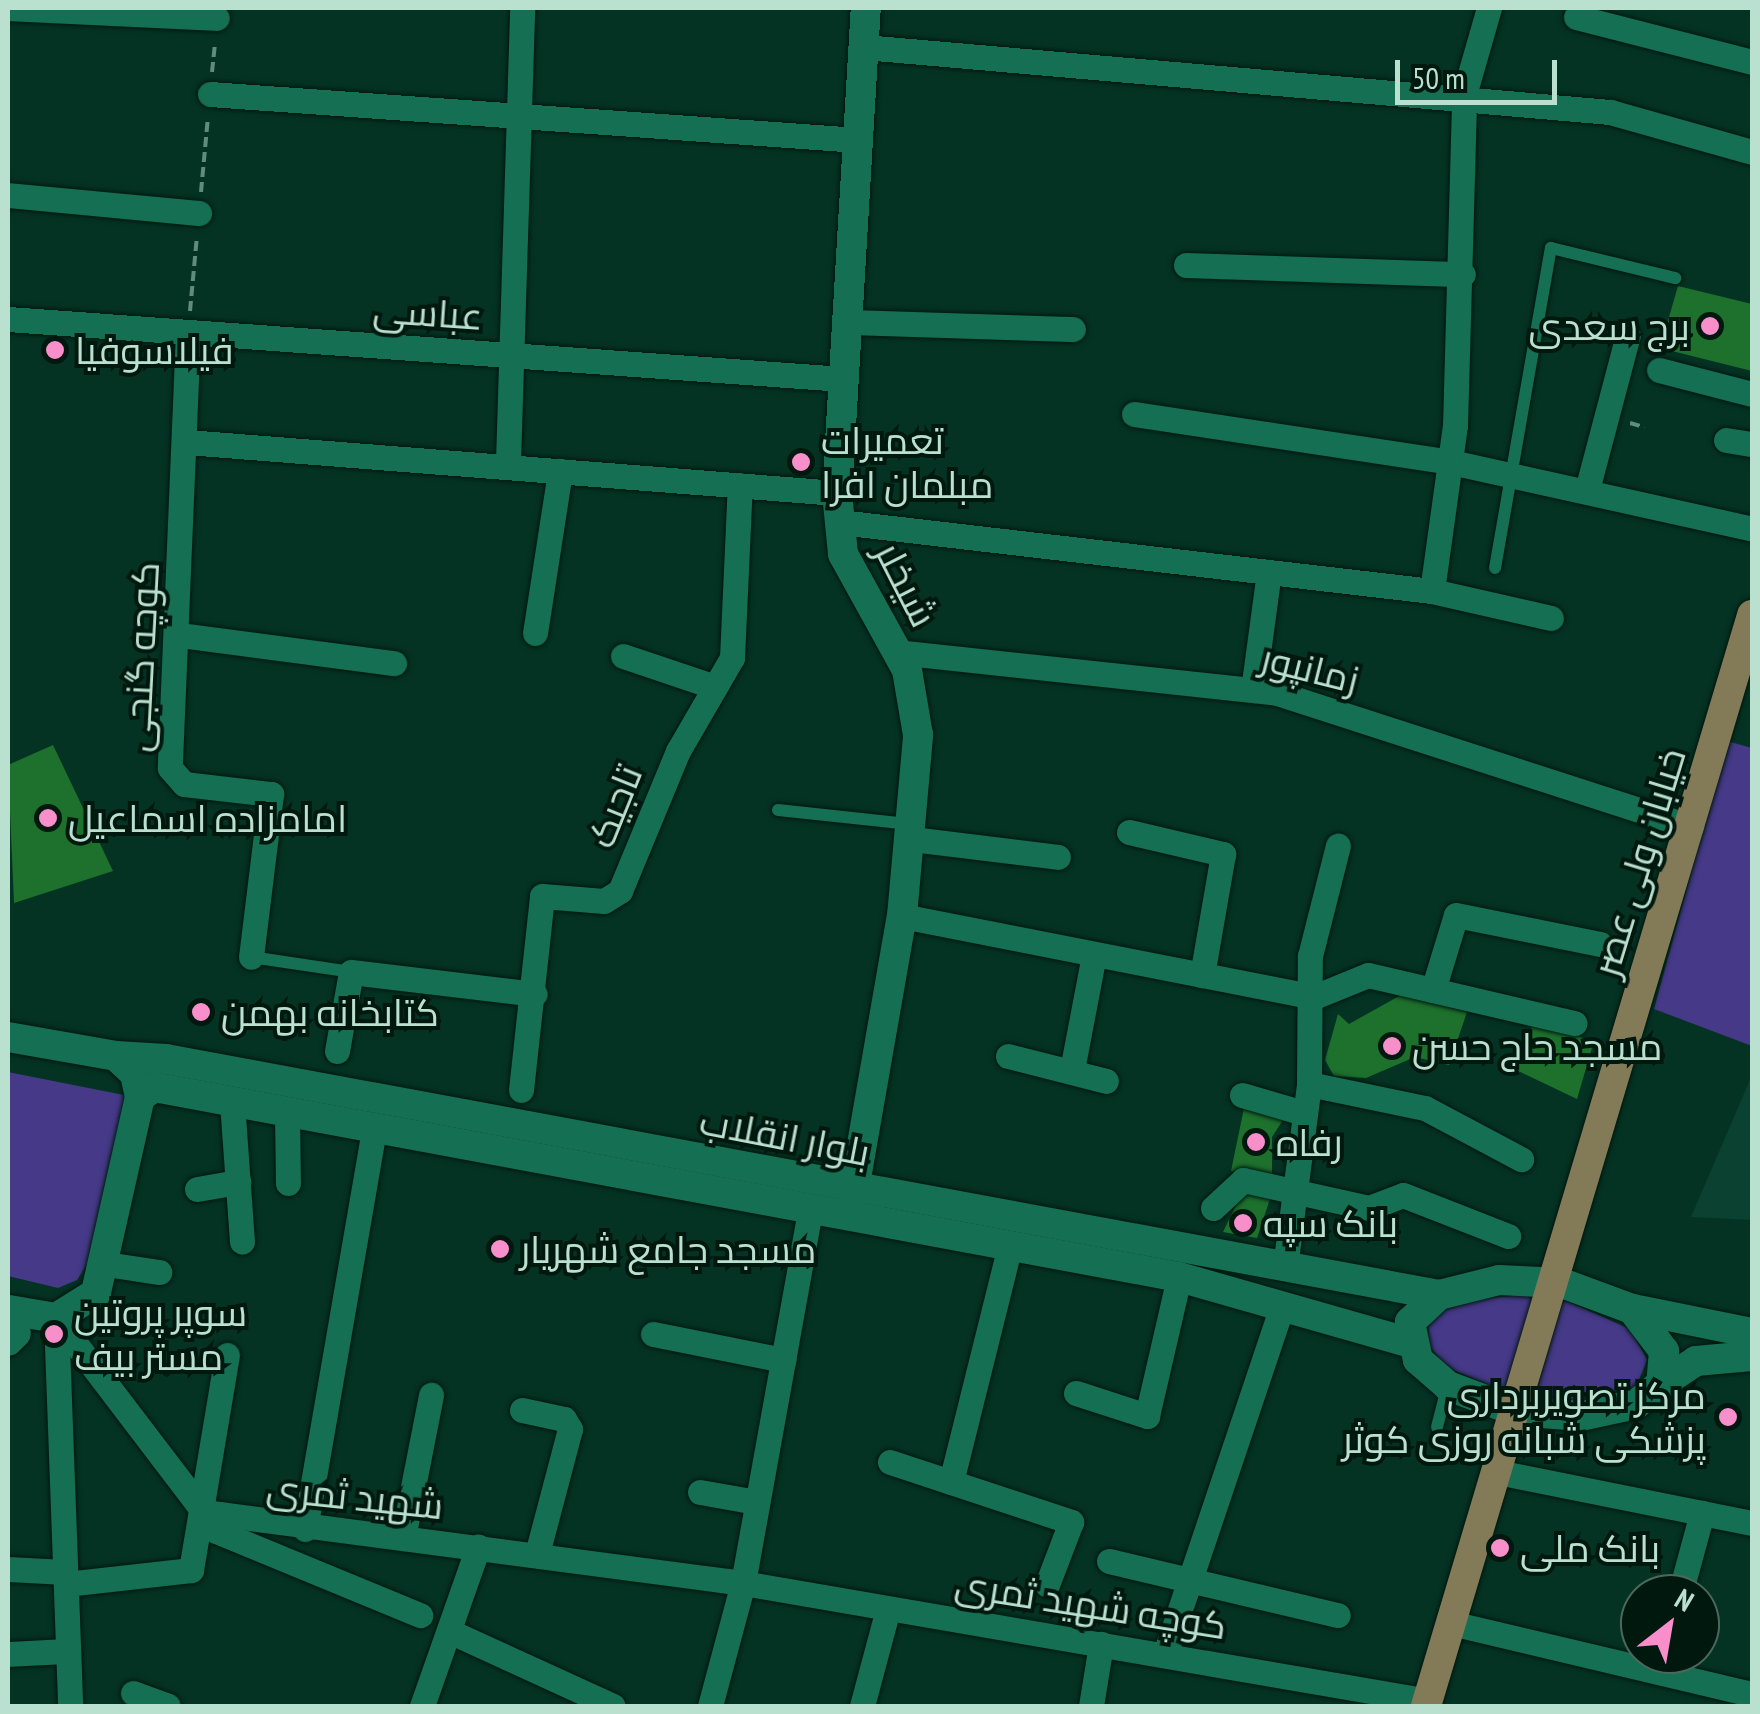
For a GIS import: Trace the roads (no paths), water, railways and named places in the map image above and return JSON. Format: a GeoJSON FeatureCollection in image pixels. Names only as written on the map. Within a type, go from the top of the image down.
{"type":"FeatureCollection","features":[{"type":"Feature","properties":{"kind":"main road","name":"شیخلر"},"geometry":{"type":"LineString","coordinates":[[854,1190],[902,916],[912,832],[916,694],[853,580],[839,507],[866,8]]}},
{"type":"Feature","properties":{"kind":"main road","name":"خیابان ولی عصر"},"geometry":{"type":"LineString","coordinates":[[1427,1704],[1692,827],[1752,615]]}},
{"type":"Feature","properties":{"kind":"main road","name":"بلوار انقلاب"},"geometry":{"type":"LineString","coordinates":[[8,1037],[579,1136],[854,1190],[1439,1294]]}},
{"type":"Feature","properties":{"kind":"main road"},"geometry":{"type":"LineString","coordinates":[[26,1323],[86,1304],[106,1264],[140,1097],[135,1074],[116,1056]]}},
{"type":"Feature","properties":{"kind":"main road","name":"بلوار انقلاب"},"geometry":{"type":"LineString","coordinates":[[140,1097],[154,1088],[1179,1277],[1411,1343]]}},
{"type":"Feature","properties":{"kind":"main road"},"geometry":{"type":"LineString","coordinates":[[575,1168],[579,1136]]}},
{"type":"Feature","properties":{"kind":"main road"},"geometry":{"type":"LineString","coordinates":[[1752,1333],[1632,1309],[1554,1282],[1499,1280],[1439,1294],[1415,1313],[1411,1343],[1448,1386],[1516,1411],[1612,1413],[1696,1361],[1752,1356]]}},
{"type":"Feature","properties":{"kind":"main road"},"geometry":{"type":"LineString","coordinates":[[1632,1309],[1664,1350],[1660,1384]]}},
{"type":"Feature","properties":{"kind":"street"},"geometry":{"type":"LineString","coordinates":[[8,8],[217,18]]}},
{"type":"Feature","properties":{"kind":"street"},"geometry":{"type":"LineString","coordinates":[[508,461],[517,356],[522,8]]}},
{"type":"Feature","properties":{"kind":"street"},"geometry":{"type":"LineString","coordinates":[[1432,590],[1452,462],[1463,274],[1464,95],[1488,8]]}},
{"type":"Feature","properties":{"kind":"street"},"geometry":{"type":"LineString","coordinates":[[1576,18],[1752,62]]}},
{"type":"Feature","properties":{"kind":"street"},"geometry":{"type":"LineString","coordinates":[[864,47],[1464,95],[1610,112],[1752,152]]}},
{"type":"Feature","properties":{"kind":"street"},"geometry":{"type":"LineString","coordinates":[[210,94],[520,112],[858,140]]}},
{"type":"Feature","properties":{"kind":"street"},"geometry":{"type":"LineString","coordinates":[[8,195],[199,213]]}},
{"type":"Feature","properties":{"kind":"street"},"geometry":{"type":"LineString","coordinates":[[1186,264],[1463,274]]}},
{"type":"Feature","properties":{"kind":"street","name":"عباسی"},"geometry":{"type":"LineString","coordinates":[[8,319],[844,379]]}},
{"type":"Feature","properties":{"kind":"street"},"geometry":{"type":"LineString","coordinates":[[847,322],[1073,329]]}},
{"type":"Feature","properties":{"kind":"street","name":"کوچه گنجی"},"geometry":{"type":"LineString","coordinates":[[188,332],[174,778],[271,794],[251,958]]}},
{"type":"Feature","properties":{"kind":"street"},"geometry":{"type":"LineString","coordinates":[[1587,490],[1628,335]]}},
{"type":"Feature","properties":{"kind":"street"},"geometry":{"type":"LineString","coordinates":[[1659,370],[1752,394]]}},
{"type":"Feature","properties":{"kind":"street"},"geometry":{"type":"LineString","coordinates":[[1134,414],[1452,462],[1752,529]]}},
{"type":"Feature","properties":{"kind":"street"},"geometry":{"type":"LineString","coordinates":[[1726,440],[1752,444]]}},
{"type":"Feature","properties":{"kind":"street"},"geometry":{"type":"LineString","coordinates":[[187,442],[508,461],[560,471],[740,485],[839,507],[1268,572],[1432,590],[1551,618]]}},
{"type":"Feature","properties":{"kind":"street"},"geometry":{"type":"LineString","coordinates":[[535,634],[560,471]]}},
{"type":"Feature","properties":{"kind":"street","name":"تاجیک"},"geometry":{"type":"LineString","coordinates":[[522,1090],[535,994],[542,896],[604,902],[620,891],[660,790],[732,658],[740,485]]}},
{"type":"Feature","properties":{"kind":"street"},"geometry":{"type":"LineString","coordinates":[[1253,690],[1268,572]]}},
{"type":"Feature","properties":{"kind":"street"},"geometry":{"type":"LineString","coordinates":[[180,635],[394,662]]}},
{"type":"Feature","properties":{"kind":"street","name":"زمانپور"},"geometry":{"type":"LineString","coordinates":[[896,652],[1253,690],[1692,827]]}},
{"type":"Feature","properties":{"kind":"street"},"geometry":{"type":"LineString","coordinates":[[622,656],[714,686]]}},
{"type":"Feature","properties":{"kind":"street"},"geometry":{"type":"LineString","coordinates":[[912,832],[1058,857]]}},
{"type":"Feature","properties":{"kind":"street"},"geometry":{"type":"LineString","coordinates":[[1129,832],[1223,854],[1202,975]]}},
{"type":"Feature","properties":{"kind":"street"},"geometry":{"type":"LineString","coordinates":[[1284,1267],[1308,1084],[1314,996],[1310,956],[1338,845]]}},
{"type":"Feature","properties":{"kind":"street"},"geometry":{"type":"LineString","coordinates":[[1433,990],[1456,915],[1600,944]]}},
{"type":"Feature","properties":{"kind":"street"},"geometry":{"type":"LineString","coordinates":[[902,916],[1314,996],[1368,975],[1575,1023]]}},
{"type":"Feature","properties":{"kind":"street"},"geometry":{"type":"LineString","coordinates":[[1072,1070],[1094,955]]}},
{"type":"Feature","properties":{"kind":"street"},"geometry":{"type":"LineString","coordinates":[[337,1051],[351,972],[535,994]]}},
{"type":"Feature","properties":{"kind":"street"},"geometry":{"type":"LineString","coordinates":[[1008,1056],[1106,1080]]}},
{"type":"Feature","properties":{"kind":"street"},"geometry":{"type":"LineString","coordinates":[[1308,1084],[1425,1108],[1521,1159]]}},
{"type":"Feature","properties":{"kind":"street"},"geometry":{"type":"LineString","coordinates":[[1242,1095],[1304,1113]]}},
{"type":"Feature","properties":{"kind":"street"},"geometry":{"type":"LineString","coordinates":[[232,1102],[242,1242]]}},
{"type":"Feature","properties":{"kind":"street"},"geometry":{"type":"LineString","coordinates":[[287,1113],[288,1183]]}},
{"type":"Feature","properties":{"kind":"street"},"geometry":{"type":"LineString","coordinates":[[305,1529],[374,1130]]}},
{"type":"Feature","properties":{"kind":"street"},"geometry":{"type":"LineString","coordinates":[[1212,1208],[1243,1180],[1295,1187],[1369,1208],[1402,1195],[1508,1236]]}},
{"type":"Feature","properties":{"kind":"street"},"geometry":{"type":"LineString","coordinates":[[197,1189],[238,1182]]}},
{"type":"Feature","properties":{"kind":"street"},"geometry":{"type":"LineString","coordinates":[[710,1706],[742,1583],[810,1211]]}},
{"type":"Feature","properties":{"kind":"street"},"geometry":{"type":"LineString","coordinates":[[951,1482],[1010,1246]]}},
{"type":"Feature","properties":{"kind":"street"},"geometry":{"type":"LineString","coordinates":[[106,1264],[158,1272]]}},
{"type":"Feature","properties":{"kind":"street"},"geometry":{"type":"LineString","coordinates":[[1076,1393],[1148,1416],[1179,1277]]}},
{"type":"Feature","properties":{"kind":"street"},"geometry":{"type":"LineString","coordinates":[[1165,1654],[1282,1306]]}},
{"type":"Feature","properties":{"kind":"street"},"geometry":{"type":"LineString","coordinates":[[26,1323],[204,1512],[216,1531],[420,1615]]}},
{"type":"Feature","properties":{"kind":"street"},"geometry":{"type":"LineString","coordinates":[[26,1323],[66,1578],[70,1706]]}},
{"type":"Feature","properties":{"kind":"street"},"geometry":{"type":"LineString","coordinates":[[653,1334],[783,1360]]}},
{"type":"Feature","properties":{"kind":"street"},"geometry":{"type":"LineString","coordinates":[[8,1569],[66,1578],[183,1576],[195,1562],[227,1355]]}},
{"type":"Feature","properties":{"kind":"street"},"geometry":{"type":"LineString","coordinates":[[402,1538],[431,1395]]}},
{"type":"Feature","properties":{"kind":"street"},"geometry":{"type":"LineString","coordinates":[[522,1410],[564,1419],[570,1429],[537,1554]]}},
{"type":"Feature","properties":{"kind":"street"},"geometry":{"type":"LineString","coordinates":[[890,1462],[1070,1522],[1048,1585]]}},
{"type":"Feature","properties":{"kind":"street"},"geometry":{"type":"LineString","coordinates":[[1497,1472],[1752,1524]]}},
{"type":"Feature","properties":{"kind":"street"},"geometry":{"type":"LineString","coordinates":[[700,1492],[757,1502]]}},
{"type":"Feature","properties":{"kind":"street","name":"شهید ثمری"},"geometry":{"type":"LineString","coordinates":[[204,1512],[305,1529],[537,1554],[742,1583]]}},
{"type":"Feature","properties":{"kind":"street"},"geometry":{"type":"LineString","coordinates":[[1685,1574],[1702,1513]]}},
{"type":"Feature","properties":{"kind":"street"},"geometry":{"type":"LineString","coordinates":[[422,1706],[478,1547]]}},
{"type":"Feature","properties":{"kind":"street"},"geometry":{"type":"LineString","coordinates":[[1109,1560],[1338,1615]]}},
{"type":"Feature","properties":{"kind":"street","name":"کوچه شهید ثمری"},"geometry":{"type":"LineString","coordinates":[[742,1583],[1165,1654],[1427,1704]]}},
{"type":"Feature","properties":{"kind":"street"},"geometry":{"type":"LineString","coordinates":[[862,1706],[888,1610]]}},
{"type":"Feature","properties":{"kind":"street"},"geometry":{"type":"LineString","coordinates":[[1451,1624],[1620,1655]]}},
{"type":"Feature","properties":{"kind":"street"},"geometry":{"type":"LineString","coordinates":[[449,1631],[613,1706]]}},
{"type":"Feature","properties":{"kind":"street"},"geometry":{"type":"LineString","coordinates":[[1091,1706],[1101,1644]]}},
{"type":"Feature","properties":{"kind":"street"},"geometry":{"type":"LineString","coordinates":[[8,1654],[68,1651]]}},
{"type":"Feature","properties":{"kind":"street"},"geometry":{"type":"LineString","coordinates":[[1693,1674],[1752,1694]]}},
{"type":"Feature","properties":{"kind":"street"},"geometry":{"type":"LineString","coordinates":[[133,1693],[168,1706]]}},
{"type":"Feature","properties":{"kind":"lane"},"geometry":{"type":"LineString","coordinates":[[1495,568],[1515,474],[1552,248],[1675,278]]}},
{"type":"Feature","properties":{"kind":"lane"},"geometry":{"type":"LineString","coordinates":[[778,810],[912,832]]}},
{"type":"Feature","properties":{"kind":"lane","name":"کوچه گنجی"},"geometry":{"type":"LineString","coordinates":[[251,958],[351,972]]}},
{"type":"Feature","properties":{"kind":"lane"},"geometry":{"type":"LineString","coordinates":[[1438,1427],[1448,1386]]}},
{"type":"Feature","properties":{"kind":"place","name":"برج سعدی"},"geometry":{"type":"Point","coordinates":[1710,326]}},
{"type":"Feature","properties":{"kind":"place","name":"فیلاسوفیا"},"geometry":{"type":"Point","coordinates":[55,350]}},
{"type":"Feature","properties":{"kind":"place","name":"تعمیرات مبلمان افرا"},"geometry":{"type":"Point","coordinates":[801,462]}},
{"type":"Feature","properties":{"kind":"place","name":"امامزاده اسماعیل"},"geometry":{"type":"Point","coordinates":[48,818]}},
{"type":"Feature","properties":{"kind":"place","name":"کتابخانه بهمن"},"geometry":{"type":"Point","coordinates":[201,1012]}},
{"type":"Feature","properties":{"kind":"place","name":"مسجد حاج حسن"},"geometry":{"type":"Point","coordinates":[1392,1046]}},
{"type":"Feature","properties":{"kind":"place","name":"رفاه"},"geometry":{"type":"Point","coordinates":[1256,1142]}},
{"type":"Feature","properties":{"kind":"place","name":"بانک سپه"},"geometry":{"type":"Point","coordinates":[1243,1223]}},
{"type":"Feature","properties":{"kind":"place","name":"مسجد جامع شهریار"},"geometry":{"type":"Point","coordinates":[500,1249]}},
{"type":"Feature","properties":{"kind":"place","name":"سوپر پروتین مستر بیف"},"geometry":{"type":"Point","coordinates":[54,1334]}},
{"type":"Feature","properties":{"kind":"place","name":"مرکز تصویربرداری پزشکی شبانه روزی کوثر"},"geometry":{"type":"Point","coordinates":[1728,1417]}},
{"type":"Feature","properties":{"kind":"place","name":"بانک ملی"},"geometry":{"type":"Point","coordinates":[1500,1548]}}]}
